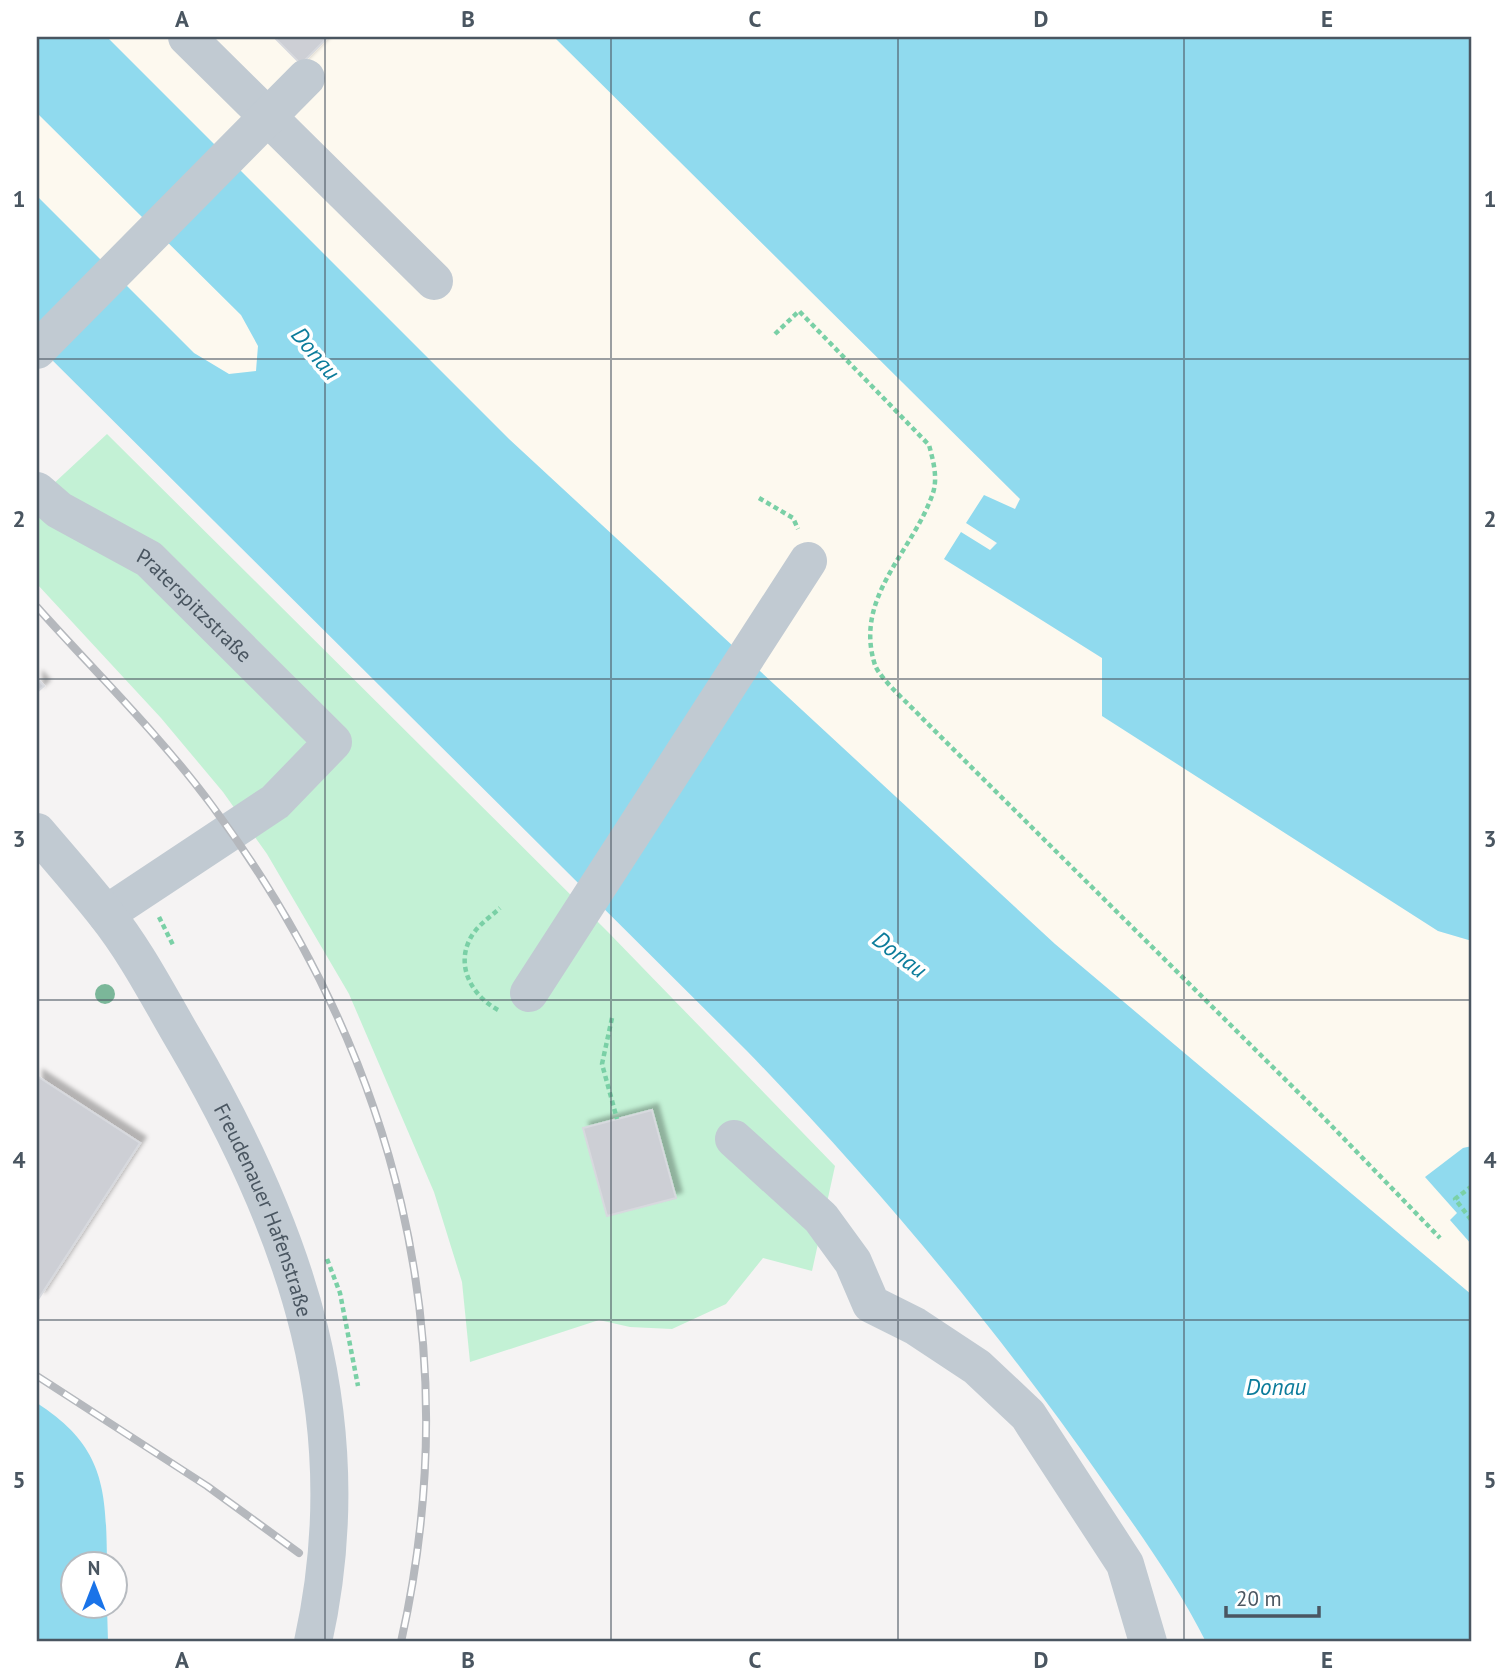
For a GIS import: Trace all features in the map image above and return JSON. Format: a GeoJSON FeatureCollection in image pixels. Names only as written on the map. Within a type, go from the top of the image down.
{"type":"FeatureCollection","features":[{"type":"Feature","properties":{"kind":"street"},"geometry":{"type":"LineString","coordinates":[[187,37],[433,281]]}},
{"type":"Feature","properties":{"kind":"street"},"geometry":{"type":"LineString","coordinates":[[37,350],[306,78]]}},
{"type":"Feature","properties":{"kind":"street","name":"Praterspitzstraße"},"geometry":{"type":"LineString","coordinates":[[37,491],[59,510],[149,559],[334,742],[275,802],[106,914]]}},
{"type":"Feature","properties":{"kind":"street"},"geometry":{"type":"LineString","coordinates":[[529,993],[808,561]]}},
{"type":"Feature","properties":{"kind":"street","name":"Freudenauer Hafenstraße"},"geometry":{"type":"LineString","coordinates":[[37,832],[106,914],[134,954],[213,1089],[259,1182],[297,1281],[319,1368],[331,1497],[329,1552],[313,1642]]}},
{"type":"Feature","properties":{"kind":"street"},"geometry":{"type":"LineString","coordinates":[[734,1139],[821,1218],[853,1262],[871,1304],[915,1326],[977,1367],[1028,1415],[1125,1564],[1148,1642]]}},
{"type":"Feature","properties":{"kind":"path"},"geometry":{"type":"LineString","coordinates":[[775,334],[799,311],[929,445],[935,468],[933,491],[877,595],[869,628],[876,667],[921,717],[1323,1117],[1440,1238]]}},
{"type":"Feature","properties":{"kind":"path"},"geometry":{"type":"LineString","coordinates":[[759,498],[793,518]]}},
{"type":"Feature","properties":{"kind":"path"},"geometry":{"type":"LineString","coordinates":[[483,1002],[471,987],[464,961],[468,942],[476,930],[500,908]]}},
{"type":"Feature","properties":{"kind":"path"},"geometry":{"type":"LineString","coordinates":[[612,1018],[602,1064],[617,1119]]}},
{"type":"Feature","properties":{"kind":"path"},"geometry":{"type":"LineString","coordinates":[[1472,1186],[1455,1199],[1472,1221]]}},
{"type":"Feature","properties":{"kind":"shaded area"},"geometry":{"type":"Polygon","coordinates":[[[107,37],[554,37],[1020,499],[991,550],[944,559],[1102,658],[1103,716],[1438,931],[1472,941],[1472,1146],[1463,1148],[1457,1214],[1450,1220],[1472,1245],[1472,1295],[1055,944],[509,439],[107,37]]]}},
{"type":"Feature","properties":{"kind":"shaded area"},"geometry":{"type":"Polygon","coordinates":[[[37,113],[241,315],[258,346],[256,372],[229,374],[194,353],[37,196],[37,113]]]}},
{"type":"Feature","properties":{"kind":"green space"},"geometry":{"type":"Polygon","coordinates":[[[107,434],[608,932],[835,1166],[812,1271],[763,1258],[726,1304],[672,1329],[630,1327],[599,1320],[470,1362],[462,1282],[434,1192],[349,994],[267,854],[223,792],[161,718],[37,584],[37,499],[107,434]]]}},
{"type":"Feature","properties":{"kind":"water","name":"Donau"},"geometry":{"type":"Polygon","coordinates":[[[37,37],[107,37],[509,439],[1055,944],[1472,1295],[1472,1642],[1206,1642],[1183,1599],[1061,1421],[932,1257],[841,1152],[746,1050],[37,345],[37,196],[194,353],[229,374],[256,371],[258,346],[241,315],[37,113],[37,37]]]}},
{"type":"Feature","properties":{"kind":"water"},"geometry":{"type":"Polygon","coordinates":[[[554,37],[1472,37],[1472,941],[1438,931],[1102,716],[1102,658],[944,559],[961,532],[990,550],[997,543],[966,523],[984,495],[1015,509],[1020,499],[554,37]]]}},
{"type":"Feature","properties":{"kind":"water"},"geometry":{"type":"Polygon","coordinates":[[[1472,1146],[1472,1245],[1450,1220],[1457,1213],[1425,1177],[1463,1148],[1472,1146]]]}},
{"type":"Feature","properties":{"kind":"water"},"geometry":{"type":"Polygon","coordinates":[[[37,1403],[59,1419],[89,1453],[97,1472],[105,1513],[106,1550],[60,1550],[60,1620],[107,1620],[108,1642],[37,1642],[37,1403]]]}},
{"type":"Feature","properties":{"kind":"building"},"geometry":{"type":"Polygon","coordinates":[[[274,37],[328,37],[301,64],[274,37]]]}},
{"type":"Feature","properties":{"kind":"building"},"geometry":{"type":"Polygon","coordinates":[[[37,678],[44,686],[37,692],[37,678]]]}},
{"type":"Feature","properties":{"kind":"building"},"geometry":{"type":"Polygon","coordinates":[[[37,1076],[140,1143],[39,1298],[37,1296],[37,1076]]]}},
{"type":"Feature","properties":{"kind":"building"},"geometry":{"type":"Polygon","coordinates":[[[652,1110],[676,1198],[607,1216],[583,1128],[652,1110]]]}},
{"type":"Feature","properties":{"kind":"railway"},"geometry":{"type":"LineString","coordinates":[[37,607],[150,729],[213,807],[276,901],[329,999],[371,1100],[401,1204],[420,1310],[426,1418],[420,1529],[401,1642]]}},
{"type":"Feature","properties":{"kind":"railway"},"geometry":{"type":"LineString","coordinates":[[37,1376],[207,1486],[299,1553]]}}]}
